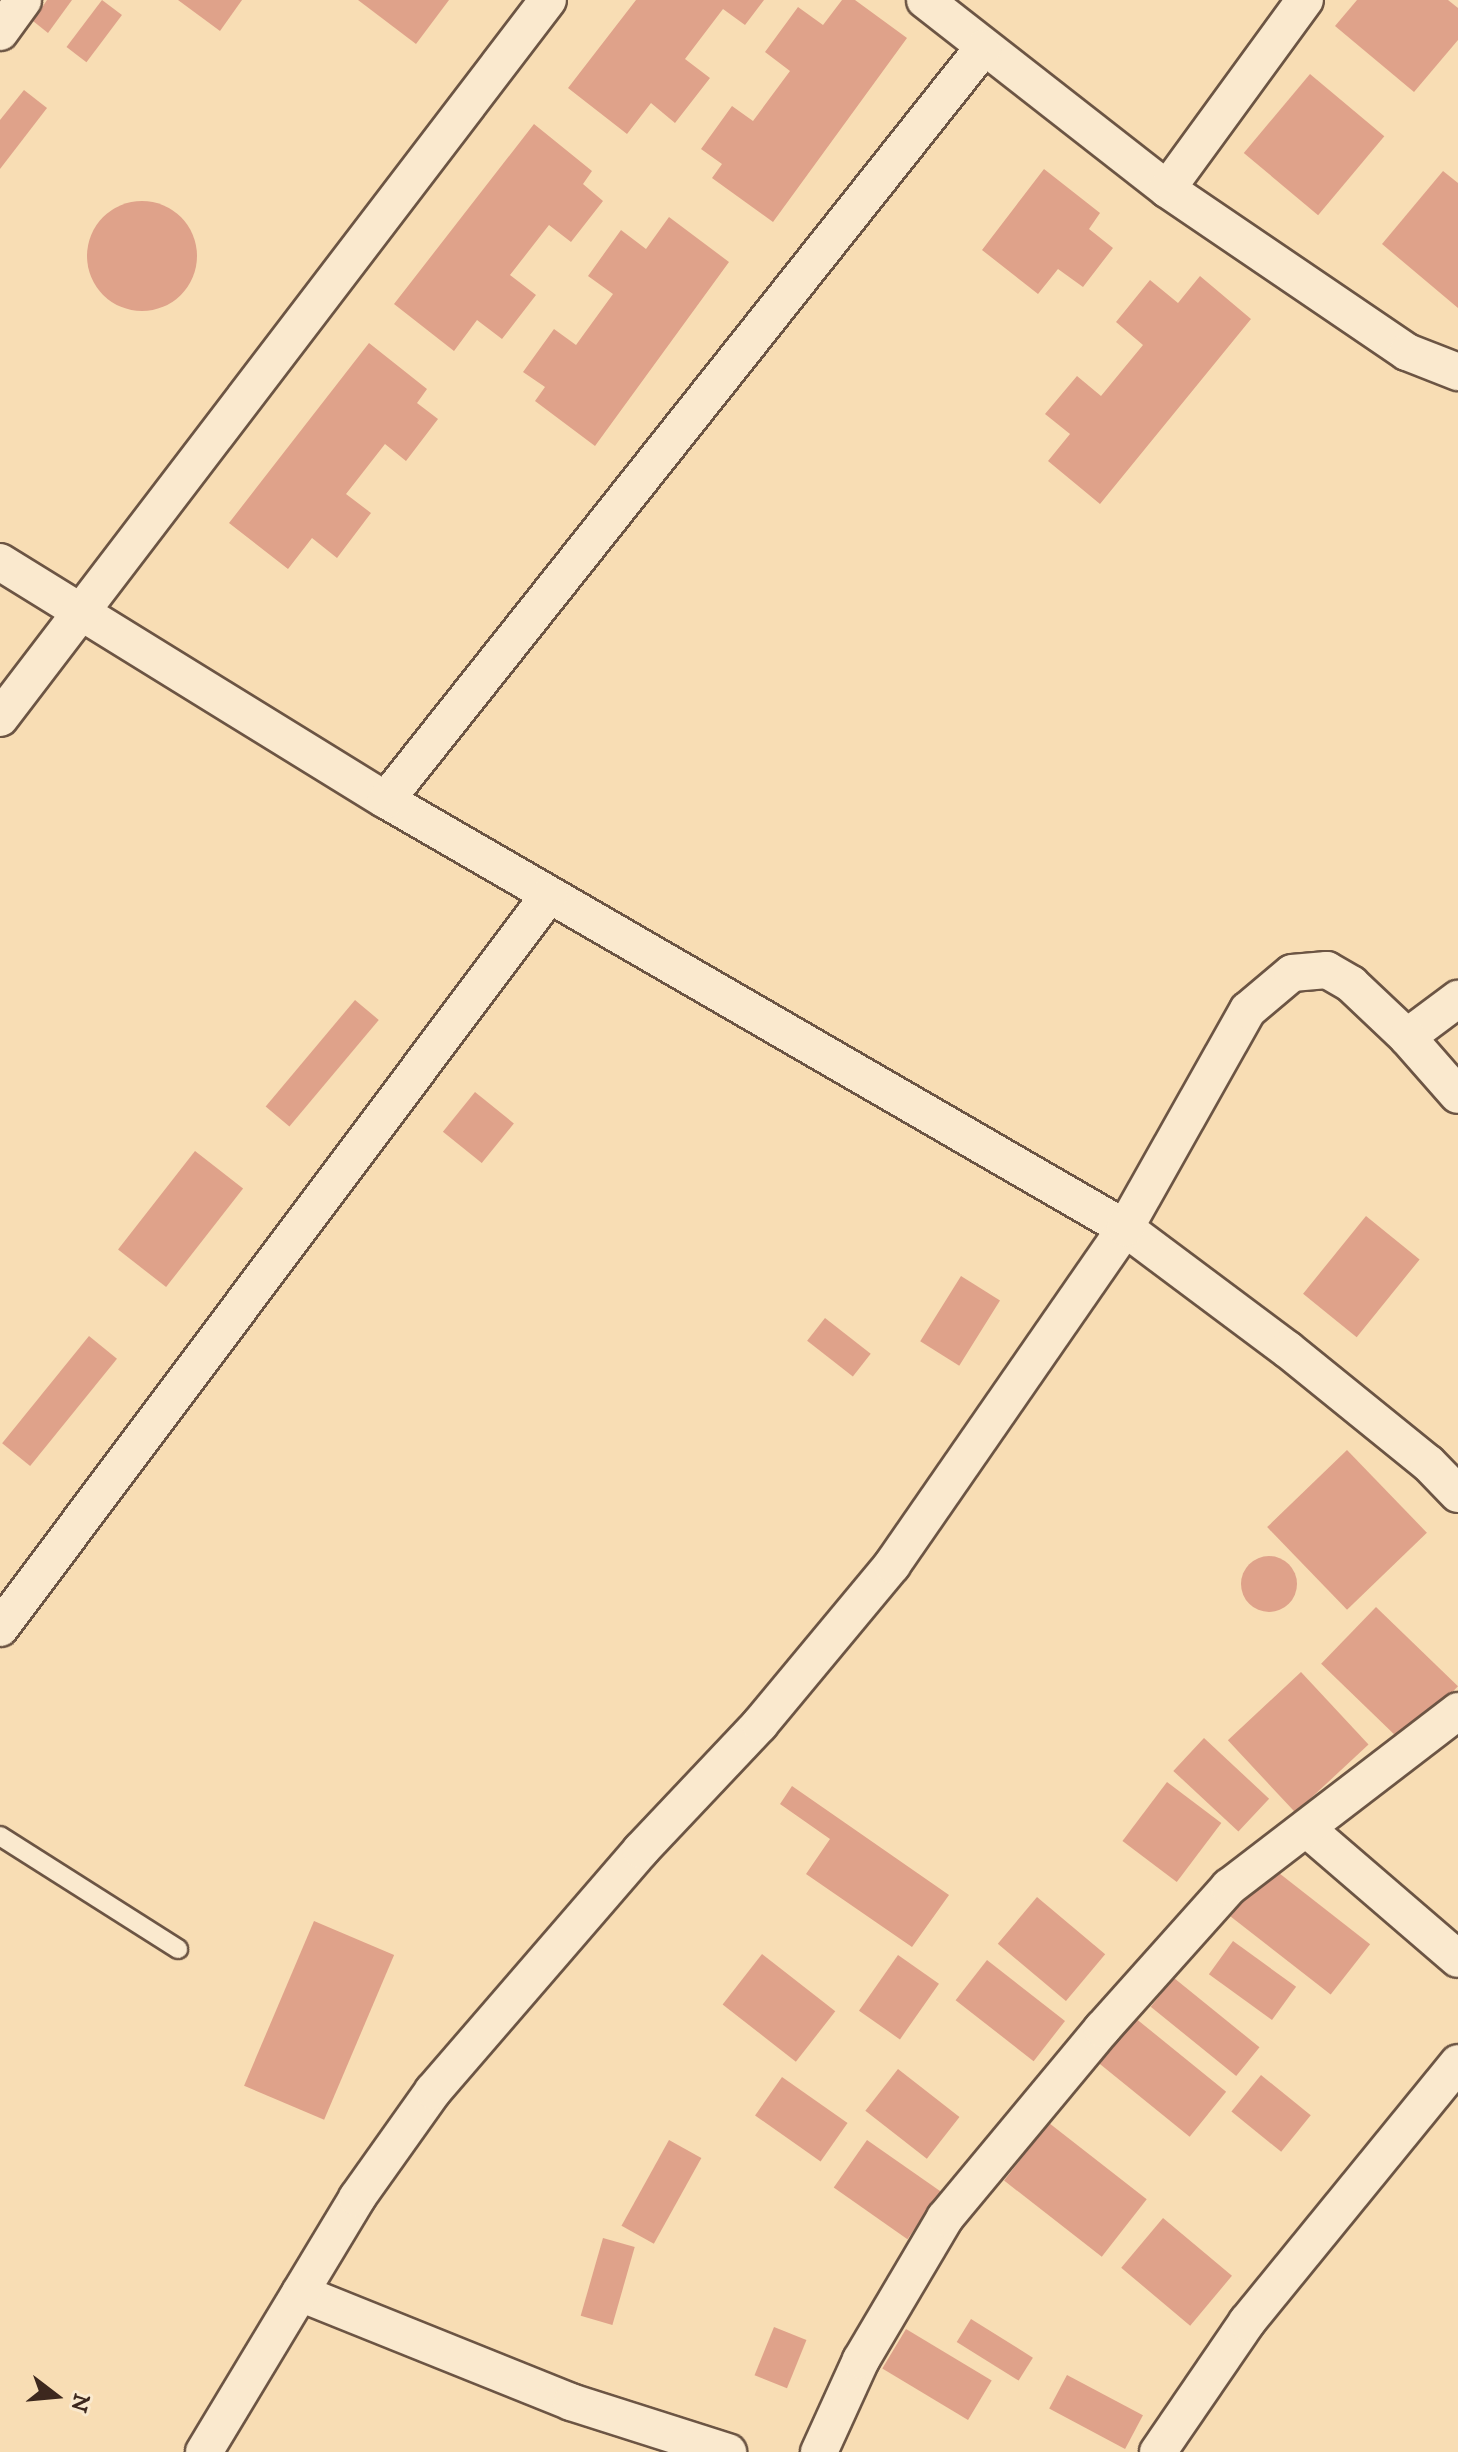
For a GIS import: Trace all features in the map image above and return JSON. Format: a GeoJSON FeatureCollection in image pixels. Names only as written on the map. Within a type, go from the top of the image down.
{"type":"FeatureCollection","features":[{"type":"Feature","properties":{"kind":"street"},"geometry":{"type":"LineString","coordinates":[[0,32],[23,0]]}},
{"type":"Feature","properties":{"kind":"street"},"geometry":{"type":"LineString","coordinates":[[0,718],[548,0]]}},
{"type":"Feature","properties":{"kind":"street"},"geometry":{"type":"LineString","coordinates":[[925,0],[1167,189],[1407,352],[1458,372]]}},
{"type":"Feature","properties":{"kind":"street"},"geometry":{"type":"LineString","coordinates":[[1167,189],[1305,0]]}},
{"type":"Feature","properties":{"kind":"street"},"geometry":{"type":"LineString","coordinates":[[386,800],[983,48]]}},
{"type":"Feature","properties":{"kind":"street"},"geometry":{"type":"LineString","coordinates":[[0,562],[84,610],[386,800],[1125,1228],[1287,1349],[1428,1463],[1458,1494]]}},
{"type":"Feature","properties":{"kind":"street"},"geometry":{"type":"LineString","coordinates":[[0,1628],[549,895]]}},
{"type":"Feature","properties":{"kind":"street"},"geometry":{"type":"LineString","coordinates":[[204,2452],[357,2198],[433,2091],[641,1850],[760,1724],[892,1565],[1125,1228],[1248,1010],[1292,973],[1327,970],[1351,984],[1407,1037],[1458,1095]]}},
{"type":"Feature","properties":{"kind":"street"},"geometry":{"type":"LineString","coordinates":[[1407,1037],[1458,999]]}},
{"type":"Feature","properties":{"kind":"street"},"geometry":{"type":"LineString","coordinates":[[819,2452],[861,2360],[945,2218],[1102,2029],[1229,1887],[1458,1711]]}},
{"type":"Feature","properties":{"kind":"street"},"geometry":{"type":"LineString","coordinates":[[1307,1829],[1458,1959]]}},
{"type":"Feature","properties":{"kind":"street"},"geometry":{"type":"LineString","coordinates":[[1158,2452],[1247,2322],[1458,2063]]}},
{"type":"Feature","properties":{"kind":"street"},"geometry":{"type":"LineString","coordinates":[[300,2293],[571,2402],[728,2452]]}},
{"type":"Feature","properties":{"kind":"lane"},"geometry":{"type":"LineString","coordinates":[[0,1836],[178,1949]]}},
{"type":"Feature","properties":{"kind":"building"},"geometry":{"type":"Polygon","coordinates":[[[47,0],[72,0],[48,33],[33,21],[47,0]]]}},
{"type":"Feature","properties":{"kind":"building"},"geometry":{"type":"Polygon","coordinates":[[[102,0],[122,15],[86,62],[66,47],[102,0]]]}},
{"type":"Feature","properties":{"kind":"building"},"geometry":{"type":"Polygon","coordinates":[[[178,0],[242,0],[220,31],[178,0]]]}},
{"type":"Feature","properties":{"kind":"building"},"geometry":{"type":"Polygon","coordinates":[[[358,0],[449,0],[416,44],[358,0]]]}},
{"type":"Feature","properties":{"kind":"building"},"geometry":{"type":"Polygon","coordinates":[[[636,0],[764,0],[745,25],[723,9],[685,59],[710,78],[675,123],[651,103],[627,134],[568,88],[636,0]]]}},
{"type":"Feature","properties":{"kind":"building"},"geometry":{"type":"Polygon","coordinates":[[[842,0],[855,0],[907,38],[773,222],[712,178],[722,164],[701,149],[732,106],[753,121],[790,71],[765,52],[798,7],[823,25],[842,0]]]}},
{"type":"Feature","properties":{"kind":"building"},"geometry":{"type":"Polygon","coordinates":[[[1357,0],[1448,0],[1458,8],[1458,40],[1414,92],[1335,26],[1357,0]]]}},
{"type":"Feature","properties":{"kind":"building"},"geometry":{"type":"Polygon","coordinates":[[[1310,74],[1384,136],[1318,215],[1244,153],[1310,74]]]}},
{"type":"Feature","properties":{"kind":"building"},"geometry":{"type":"Polygon","coordinates":[[[24,90],[47,108],[0,169],[0,120],[24,90]]]}},
{"type":"Feature","properties":{"kind":"building"},"geometry":{"type":"Polygon","coordinates":[[[534,124],[592,171],[583,184],[603,201],[571,242],[549,225],[510,275],[536,295],[502,339],[477,320],[454,351],[394,304],[534,124]]]}},
{"type":"Feature","properties":{"kind":"building"},"geometry":{"type":"Polygon","coordinates":[[[1044,169],[1100,213],[1089,229],[1113,248],[1083,287],[1058,269],[1038,294],[982,250],[1044,169]]]}},
{"type":"Feature","properties":{"kind":"building"},"geometry":{"type":"Polygon","coordinates":[[[1443,171],[1458,183],[1458,308],[1382,244],[1443,171]]]}},
{"type":"Feature","properties":{"kind":"building"},"geometry":{"type":"Polygon","coordinates":[[[142,201],[163,205],[181,217],[193,235],[197,256],[193,277],[181,295],[163,307],[142,311],[121,307],[103,295],[91,277],[87,256],[91,235],[103,217],[121,205],[142,201]]]}},
{"type":"Feature","properties":{"kind":"building"},"geometry":{"type":"Polygon","coordinates":[[[669,217],[729,262],[595,446],[535,401],[545,387],[523,372],[554,329],[576,345],[613,294],[588,276],[621,230],[646,249],[669,217]]]}},
{"type":"Feature","properties":{"kind":"building"},"geometry":{"type":"Polygon","coordinates":[[[1200,276],[1251,319],[1100,504],[1048,461],[1070,434],[1045,414],[1077,376],[1101,396],[1143,345],[1116,322],[1150,280],[1178,303],[1200,276]]]}},
{"type":"Feature","properties":{"kind":"building"},"geometry":{"type":"Polygon","coordinates":[[[369,343],[427,389],[417,403],[438,419],[406,461],[385,444],[346,494],[371,513],[337,558],[312,538],[288,569],[229,523],[369,343]]]}},
{"type":"Feature","properties":{"kind":"building"},"geometry":{"type":"Polygon","coordinates":[[[355,1000],[379,1020],[289,1126],[266,1106],[355,1000]]]}},
{"type":"Feature","properties":{"kind":"building"},"geometry":{"type":"Polygon","coordinates":[[[475,1092],[514,1123],[482,1163],[443,1132],[475,1092]]]}},
{"type":"Feature","properties":{"kind":"building"},"geometry":{"type":"Polygon","coordinates":[[[195,1151],[243,1189],[166,1287],[118,1250],[195,1151]]]}},
{"type":"Feature","properties":{"kind":"building"},"geometry":{"type":"Polygon","coordinates":[[[1366,1216],[1420,1259],[1357,1337],[1303,1294],[1366,1216]]]}},
{"type":"Feature","properties":{"kind":"building"},"geometry":{"type":"Polygon","coordinates":[[[961,1276],[1000,1300],[959,1366],[920,1341],[961,1276]]]}},
{"type":"Feature","properties":{"kind":"building"},"geometry":{"type":"Polygon","coordinates":[[[825,1318],[871,1354],[853,1377],[807,1341],[825,1318]]]}},
{"type":"Feature","properties":{"kind":"building"},"geometry":{"type":"Polygon","coordinates":[[[89,1336],[117,1359],[30,1466],[2,1443],[89,1336]]]}},
{"type":"Feature","properties":{"kind":"building"},"geometry":{"type":"Polygon","coordinates":[[[1347,1450],[1427,1533],[1347,1610],[1267,1527],[1347,1450]]]}},
{"type":"Feature","properties":{"kind":"building"},"geometry":{"type":"Polygon","coordinates":[[[1269,1556],[1289,1564],[1297,1584],[1289,1604],[1269,1612],[1249,1604],[1241,1584],[1249,1564],[1269,1556]]]}},
{"type":"Feature","properties":{"kind":"building"},"geometry":{"type":"Polygon","coordinates":[[[1376,1607],[1458,1686],[1403,1743],[1321,1664],[1376,1607]]]}},
{"type":"Feature","properties":{"kind":"building"},"geometry":{"type":"Polygon","coordinates":[[[1301,1672],[1369,1744],[1295,1813],[1228,1740],[1301,1672]]]}},
{"type":"Feature","properties":{"kind":"building"},"geometry":{"type":"Polygon","coordinates":[[[1204,1738],[1269,1799],[1238,1832],[1173,1771],[1204,1738]]]}},
{"type":"Feature","properties":{"kind":"building"},"geometry":{"type":"Polygon","coordinates":[[[1167,1782],[1221,1823],[1177,1882],[1122,1841],[1167,1782]]]}},
{"type":"Feature","properties":{"kind":"building"},"geometry":{"type":"Polygon","coordinates":[[[792,1786],[949,1895],[912,1947],[806,1874],[830,1839],[780,1804],[792,1786]]]}},
{"type":"Feature","properties":{"kind":"building"},"geometry":{"type":"Polygon","coordinates":[[[1270,1866],[1370,1944],[1331,1995],[1231,1916],[1270,1866]]]}},
{"type":"Feature","properties":{"kind":"building"},"geometry":{"type":"Polygon","coordinates":[[[1037,1897],[1105,1954],[1066,2001],[998,1944],[1037,1897]]]}},
{"type":"Feature","properties":{"kind":"building"},"geometry":{"type":"Polygon","coordinates":[[[314,1921],[394,1955],[324,2120],[244,2086],[314,1921]]]}},
{"type":"Feature","properties":{"kind":"building"},"geometry":{"type":"Polygon","coordinates":[[[1233,1941],[1296,1987],[1272,2020],[1209,1974],[1233,1941]]]}},
{"type":"Feature","properties":{"kind":"building"},"geometry":{"type":"Polygon","coordinates":[[[762,1954],[835,2011],[796,2062],[723,2004],[762,1954]]]}},
{"type":"Feature","properties":{"kind":"building"},"geometry":{"type":"Polygon","coordinates":[[[898,1955],[939,1984],[900,2039],[859,2011],[898,1955]]]}},
{"type":"Feature","properties":{"kind":"building"},"geometry":{"type":"Polygon","coordinates":[[[987,1960],[1065,2021],[1034,2061],[956,2000],[987,1960]]]}},
{"type":"Feature","properties":{"kind":"building"},"geometry":{"type":"Polygon","coordinates":[[[1174,1978],[1259,2047],[1236,2076],[1151,2007],[1174,1978]]]}},
{"type":"Feature","properties":{"kind":"building"},"geometry":{"type":"Polygon","coordinates":[[[1129,2013],[1226,2092],[1190,2137],[1092,2058],[1129,2013]]]}},
{"type":"Feature","properties":{"kind":"building"},"geometry":{"type":"Polygon","coordinates":[[[898,2069],[959,2117],[927,2159],[865,2111],[898,2069]]]}},
{"type":"Feature","properties":{"kind":"building"},"geometry":{"type":"Polygon","coordinates":[[[1261,2075],[1311,2115],[1281,2152],[1231,2112],[1261,2075]]]}},
{"type":"Feature","properties":{"kind":"building"},"geometry":{"type":"Polygon","coordinates":[[[782,2077],[848,2123],[821,2161],[755,2116],[782,2077]]]}},
{"type":"Feature","properties":{"kind":"building"},"geometry":{"type":"Polygon","coordinates":[[[1049,2123],[1147,2199],[1102,2257],[1004,2181],[1049,2123]]]}},
{"type":"Feature","properties":{"kind":"building"},"geometry":{"type":"Polygon","coordinates":[[[669,2140],[701,2158],[654,2244],[621,2226],[669,2140]]]}},
{"type":"Feature","properties":{"kind":"building"},"geometry":{"type":"Polygon","coordinates":[[[867,2140],[941,2192],[907,2239],[834,2188],[867,2140]]]}},
{"type":"Feature","properties":{"kind":"building"},"geometry":{"type":"Polygon","coordinates":[[[1163,2218],[1232,2276],[1190,2326],[1121,2268],[1163,2218]]]}},
{"type":"Feature","properties":{"kind":"building"},"geometry":{"type":"Polygon","coordinates":[[[603,2238],[635,2247],[612,2325],[581,2316],[603,2238]]]}},
{"type":"Feature","properties":{"kind":"building"},"geometry":{"type":"Polygon","coordinates":[[[971,2319],[1033,2358],[1019,2381],[957,2342],[971,2319]]]}},
{"type":"Feature","properties":{"kind":"building"},"geometry":{"type":"Polygon","coordinates":[[[774,2327],[806,2340],[787,2388],[755,2375],[774,2327]]]}},
{"type":"Feature","properties":{"kind":"building"},"geometry":{"type":"Polygon","coordinates":[[[906,2329],[992,2381],[968,2420],[882,2368],[906,2329]]]}},
{"type":"Feature","properties":{"kind":"building"},"geometry":{"type":"Polygon","coordinates":[[[1067,2375],[1143,2415],[1125,2449],[1049,2409],[1067,2375]]]}}]}
